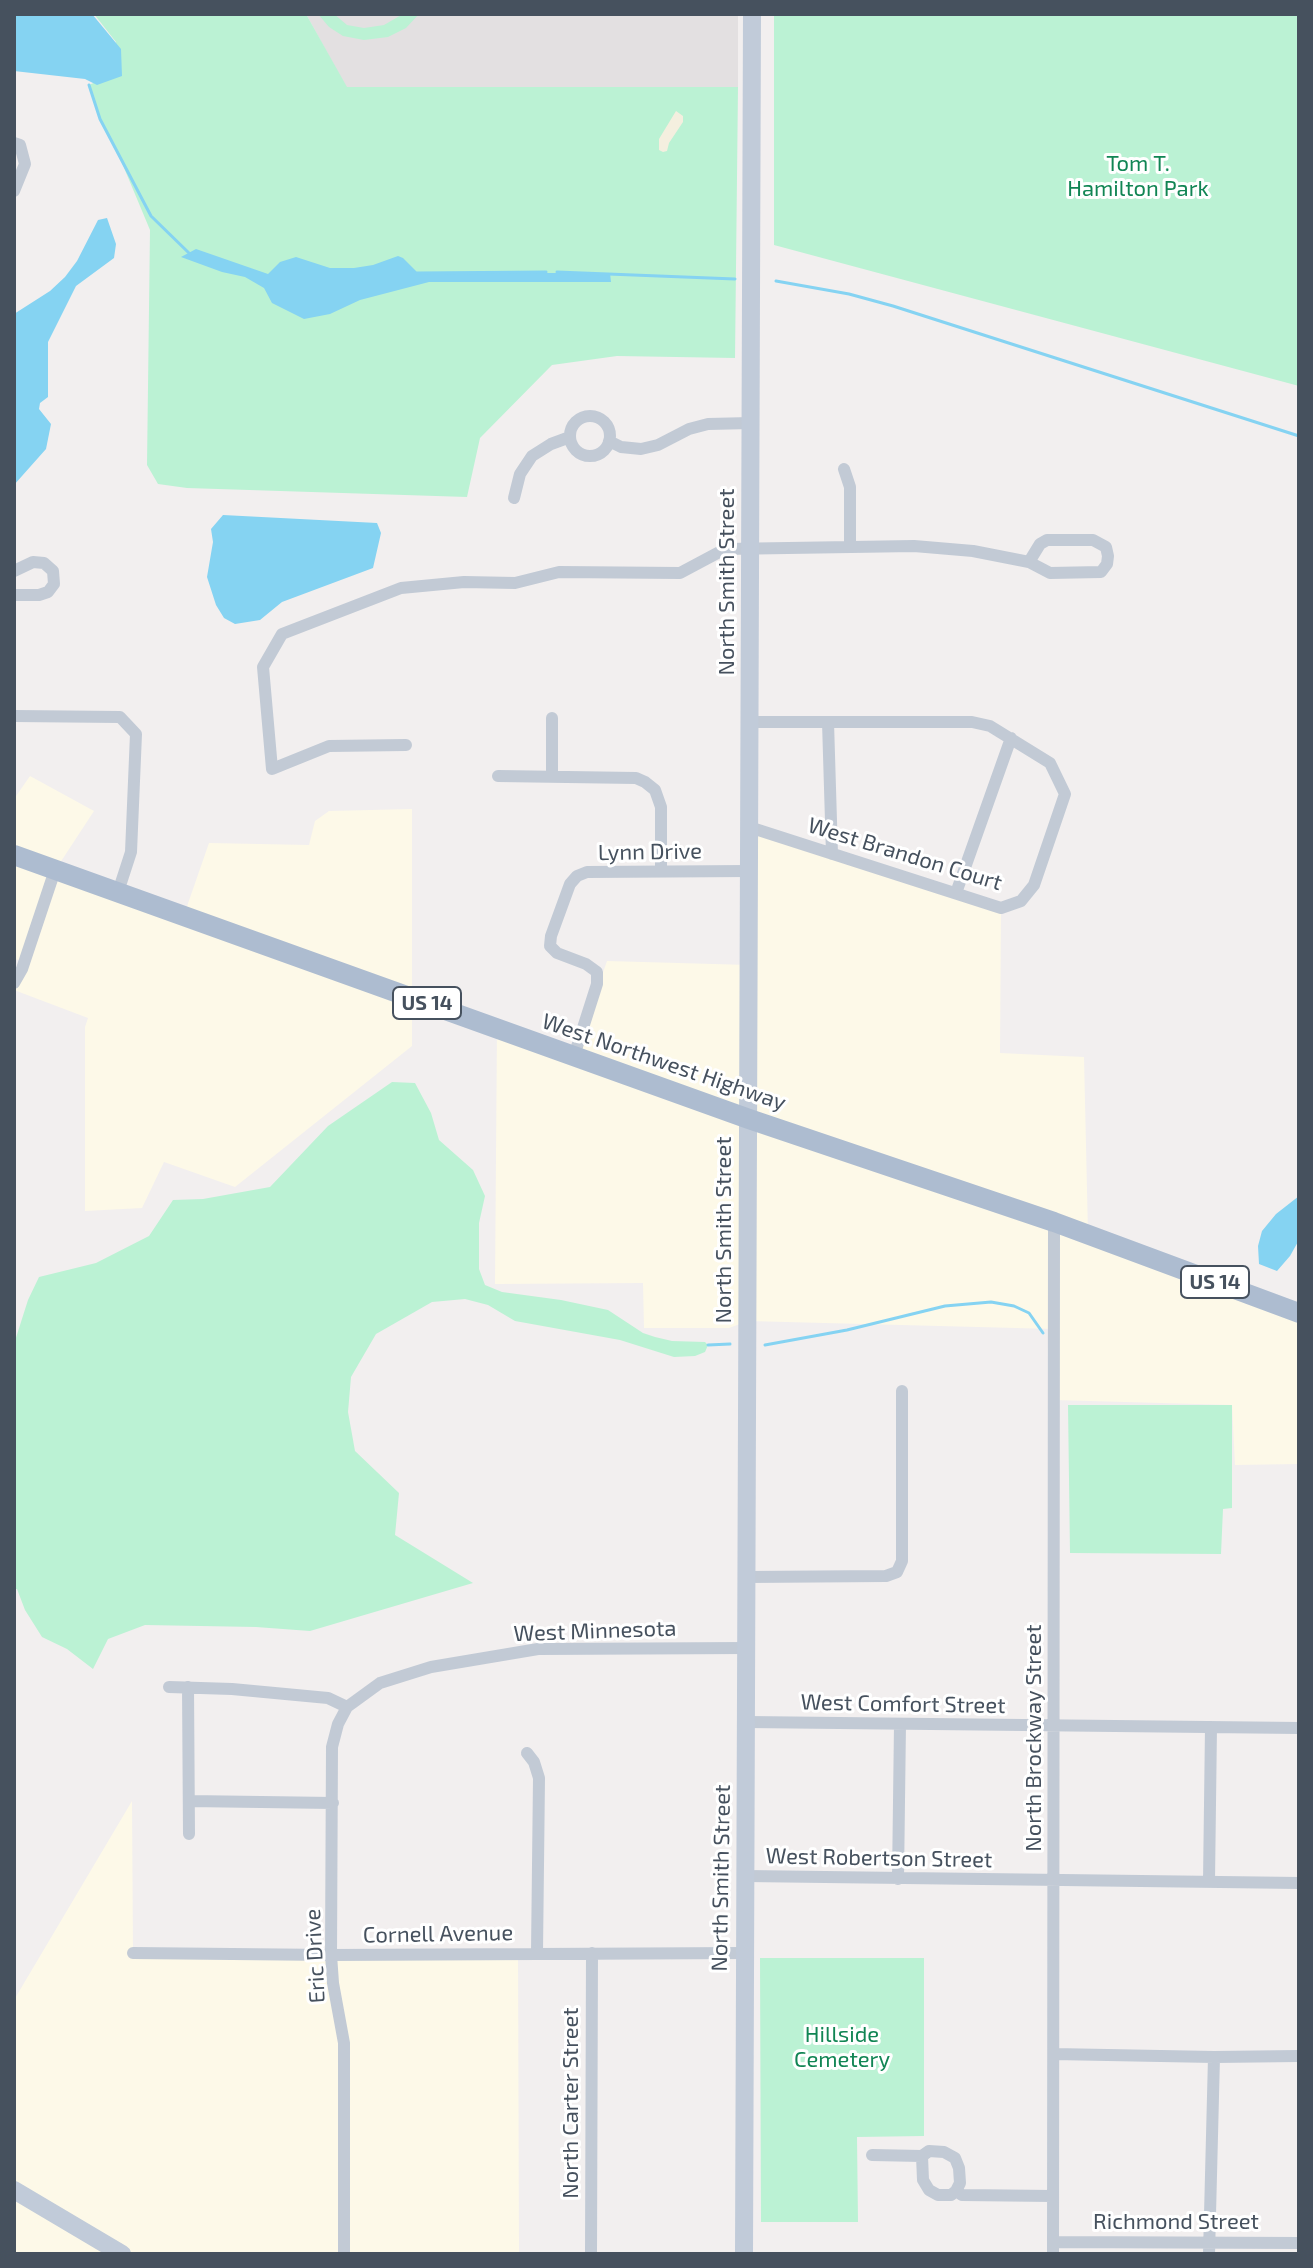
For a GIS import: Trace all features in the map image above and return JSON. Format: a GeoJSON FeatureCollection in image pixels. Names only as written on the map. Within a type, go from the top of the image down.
{"type":"FeatureCollection","features":[{"type":"Feature","properties":{"kind":"main road","name":"West Northwest Highway"},"geometry":{"type":"LineString","coordinates":[[14,855],[749,1119],[1054,1222],[1299,1313]]}},
{"type":"Feature","properties":{"kind":"street","name":"North Smith Street"},"geometry":{"type":"LineString","coordinates":[[744,2254],[752,14]]}},
{"type":"Feature","properties":{"kind":"street"},"geometry":{"type":"LineString","coordinates":[[14,143],[20,145],[25,164],[14,191]]}},
{"type":"Feature","properties":{"kind":"street"},"geometry":{"type":"LineString","coordinates":[[596,417],[607,426],[609,441],[598,454],[588,455],[575,449],[570,437],[571,430],[578,420],[596,417]]}},
{"type":"Feature","properties":{"kind":"street"},"geometry":{"type":"LineString","coordinates":[[609,441],[621,447],[641,449],[708,424],[751,423]]}},
{"type":"Feature","properties":{"kind":"street"},"geometry":{"type":"LineString","coordinates":[[514,498],[520,474],[532,456],[570,437]]}},
{"type":"Feature","properties":{"kind":"street"},"geometry":{"type":"LineString","coordinates":[[844,469],[850,487],[850,546]]}},
{"type":"Feature","properties":{"kind":"street"},"geometry":{"type":"LineString","coordinates":[[406,745],[329,746],[272,769],[263,667],[282,634],[401,588],[464,582],[515,583],[559,572],[680,573],[725,549],[914,546],[973,551],[1029,562],[1050,573],[1101,572],[1108,556],[1106,547],[1093,540],[1047,540],[1040,544],[1029,562]]}},
{"type":"Feature","properties":{"kind":"street"},"geometry":{"type":"LineString","coordinates":[[14,571],[33,562],[44,563],[53,571],[54,584],[48,592],[39,595],[14,595]]}},
{"type":"Feature","properties":{"kind":"street"},"geometry":{"type":"LineString","coordinates":[[14,716],[120,717],[136,734],[131,852],[118,892]]}},
{"type":"Feature","properties":{"kind":"street"},"geometry":{"type":"LineString","coordinates":[[552,718],[552,777]]}},
{"type":"Feature","properties":{"kind":"street","name":"West Brandon Court"},"geometry":{"type":"LineString","coordinates":[[749,827],[1001,908],[1021,901],[1034,885],[1065,794],[1050,763],[990,726],[972,722],[750,722]]}},
{"type":"Feature","properties":{"kind":"street"},"geometry":{"type":"LineString","coordinates":[[828,722],[832,854]]}},
{"type":"Feature","properties":{"kind":"street"},"geometry":{"type":"LineString","coordinates":[[956,893],[1011,738]]}},
{"type":"Feature","properties":{"kind":"street"},"geometry":{"type":"LineString","coordinates":[[498,776],[636,778],[655,790],[661,807],[661,871]]}},
{"type":"Feature","properties":{"kind":"street"},"geometry":{"type":"LineString","coordinates":[[14,983],[22,969],[55,870]]}},
{"type":"Feature","properties":{"kind":"street","name":"Lynn Drive"},"geometry":{"type":"LineString","coordinates":[[574,1056],[597,984],[597,972],[586,964],[557,953],[550,946],[570,884],[577,876],[587,872],[749,871]]}},
{"type":"Feature","properties":{"kind":"street","name":"North Brockway Street"},"geometry":{"type":"LineString","coordinates":[[1053,2248],[1054,1222]]}},
{"type":"Feature","properties":{"kind":"street"},"geometry":{"type":"LineString","coordinates":[[747,1577],[886,1576],[897,1572],[902,1561],[902,1391]]}},
{"type":"Feature","properties":{"kind":"street","name":"West Minnesota"},"geometry":{"type":"LineString","coordinates":[[347,1707],[380,1683],[431,1667],[538,1649],[747,1648]]}},
{"type":"Feature","properties":{"kind":"street"},"geometry":{"type":"LineString","coordinates":[[169,1687],[328,1698],[347,1707]]}},
{"type":"Feature","properties":{"kind":"street"},"geometry":{"type":"LineString","coordinates":[[188,1687],[189,1834]]}},
{"type":"Feature","properties":{"kind":"street","name":"Eric Drive"},"geometry":{"type":"LineString","coordinates":[[344,2254],[344,2043],[331,1955],[332,1747],[338,1724],[347,1707]]}},
{"type":"Feature","properties":{"kind":"street","name":"West Comfort Street"},"geometry":{"type":"LineString","coordinates":[[747,1722],[1299,1728]]}},
{"type":"Feature","properties":{"kind":"street"},"geometry":{"type":"LineString","coordinates":[[898,1879],[900,1724]]}},
{"type":"Feature","properties":{"kind":"street"},"geometry":{"type":"LineString","coordinates":[[1209,1881],[1211,1727]]}},
{"type":"Feature","properties":{"kind":"street"},"geometry":{"type":"LineString","coordinates":[[527,1753],[534,1762],[539,1778],[537,1952]]}},
{"type":"Feature","properties":{"kind":"street"},"geometry":{"type":"LineString","coordinates":[[189,1801],[333,1803]]}},
{"type":"Feature","properties":{"kind":"street","name":"West Robertson Street"},"geometry":{"type":"LineString","coordinates":[[746,1876],[1299,1883]]}},
{"type":"Feature","properties":{"kind":"street","name":"Cornell Avenue"},"geometry":{"type":"LineString","coordinates":[[133,1953],[744,1953]]}},
{"type":"Feature","properties":{"kind":"street","name":"North Carter Street"},"geometry":{"type":"LineString","coordinates":[[591,2254],[592,1953]]}},
{"type":"Feature","properties":{"kind":"street"},"geometry":{"type":"LineString","coordinates":[[1054,2054],[1299,2056]]}},
{"type":"Feature","properties":{"kind":"street"},"geometry":{"type":"LineString","coordinates":[[1209,2248],[1214,2057]]}},
{"type":"Feature","properties":{"kind":"street"},"geometry":{"type":"LineString","coordinates":[[872,2155],[922,2156],[929,2151],[944,2152],[955,2158],[960,2183],[956,2191],[951,2195],[938,2195],[929,2190],[923,2180],[922,2156]]}},
{"type":"Feature","properties":{"kind":"street"},"geometry":{"type":"LineString","coordinates":[[14,2190],[122,2254]]}},
{"type":"Feature","properties":{"kind":"street"},"geometry":{"type":"LineString","coordinates":[[956,2191],[962,2195],[1053,2196]]}},
{"type":"Feature","properties":{"kind":"street","name":"Richmond Street"},"geometry":{"type":"LineString","coordinates":[[1053,2248],[1209,2248],[1299,2243]]}},
{"type":"Feature","properties":{"kind":"shaded area"},"geometry":{"type":"Polygon","coordinates":[[[306,14],[738,14],[738,87],[346,87],[306,14]]]}},
{"type":"Feature","properties":{"kind":"shaded area"},"geometry":{"type":"Polygon","coordinates":[[[30,776],[94,811],[56,869],[184,915],[209,843],[309,845],[315,821],[329,811],[412,809],[412,1046],[235,1187],[164,1162],[142,1208],[85,1211],[85,1027],[88,1018],[14,990],[24,961],[14,959],[14,799],[30,776]]]}},
{"type":"Feature","properties":{"kind":"shaded area"},"geometry":{"type":"Polygon","coordinates":[[[749,827],[1001,908],[1000,1053],[1084,1057],[1088,1234],[1299,1313],[1299,1464],[1235,1465],[1232,1405],[1054,1400],[1054,1329],[748,1321],[729,1328],[644,1328],[643,1283],[495,1284],[497,1028],[574,1056],[607,961],[749,965],[749,827]]]}},
{"type":"Feature","properties":{"kind":"shaded area"},"geometry":{"type":"Polygon","coordinates":[[[132,1801],[133,1953],[518,1953],[519,2254],[14,2254],[14,2000],[132,1801]]]}},
{"type":"Feature","properties":{"kind":"green space"},"geometry":{"type":"Polygon","coordinates":[[[94,14],[306,14],[347,87],[738,87],[735,358],[617,356],[552,365],[480,438],[467,497],[187,488],[158,484],[147,465],[150,230],[100,119],[89,85],[102,79],[116,42],[94,14]]]}},
{"type":"Feature","properties":{"kind":"green space"},"geometry":{"type":"Polygon","coordinates":[[[318,14],[334,14],[347,25],[364,28],[384,25],[403,14],[419,14],[406,28],[388,37],[364,40],[343,36],[329,27],[318,14]]]}},
{"type":"Feature","properties":{"kind":"green space","name":"Tom T. Hamilton Park"},"geometry":{"type":"Polygon","coordinates":[[[774,14],[1299,14],[1299,386],[774,245],[774,14]]]}},
{"type":"Feature","properties":{"kind":"green space"},"geometry":{"type":"Polygon","coordinates":[[[392,1082],[415,1083],[431,1113],[439,1140],[473,1170],[485,1196],[479,1223],[479,1269],[485,1285],[502,1292],[608,1310],[643,1333],[655,1337],[705,1342],[708,1345],[705,1352],[674,1357],[620,1340],[515,1321],[488,1305],[465,1299],[432,1302],[376,1334],[351,1377],[348,1412],[355,1451],[399,1493],[395,1535],[473,1583],[310,1631],[145,1625],[108,1639],[93,1669],[67,1649],[42,1637],[25,1610],[17,1589],[14,1589],[14,1344],[39,1277],[96,1263],[149,1236],[173,1200],[203,1199],[270,1187],[328,1126],[392,1082]]]}},
{"type":"Feature","properties":{"kind":"green space"},"geometry":{"type":"Polygon","coordinates":[[[1068,1405],[1232,1405],[1232,1508],[1223,1509],[1221,1554],[1070,1553],[1068,1405]]]}},
{"type":"Feature","properties":{"kind":"green space","name":"Hillside Cemetery"},"geometry":{"type":"Polygon","coordinates":[[[760,1958],[924,1958],[924,2136],[857,2137],[858,2222],[761,2222],[760,1958]]]}},
{"type":"Feature","properties":{"kind":"sand"},"geometry":{"type":"Polygon","coordinates":[[[676,111],[683,116],[683,122],[667,151],[663,152],[659,150],[659,139],[676,111]]]}},
{"type":"Feature","properties":{"kind":"water"},"geometry":{"type":"Polygon","coordinates":[[[14,14],[92,14],[121,49],[122,76],[97,85],[85,79],[14,71],[14,14]]]}},
{"type":"Feature","properties":{"kind":"water"},"geometry":{"type":"Polygon","coordinates":[[[107,218],[116,244],[114,258],[76,286],[48,342],[48,397],[40,403],[39,409],[51,424],[46,449],[14,485],[14,314],[50,291],[65,277],[98,220],[107,218]]]}},
{"type":"Feature","properties":{"kind":"water"},"geometry":{"type":"Polygon","coordinates":[[[196,249],[268,274],[280,262],[296,257],[330,268],[354,268],[398,256],[418,273],[610,273],[611,282],[429,282],[360,300],[330,314],[304,319],[272,303],[264,288],[245,277],[181,257],[196,249]]]}},
{"type":"Feature","properties":{"kind":"water"},"geometry":{"type":"Polygon","coordinates":[[[223,515],[377,523],[381,533],[373,568],[282,602],[260,620],[235,624],[224,618],[216,605],[207,577],[213,542],[211,529],[223,515]]]}},
{"type":"Feature","properties":{"kind":"water"},"geometry":{"type":"Polygon","coordinates":[[[1299,1196],[1299,1240],[1290,1256],[1277,1271],[1259,1264],[1258,1246],[1262,1231],[1276,1214],[1299,1196]]]}},
{"type":"Feature","properties":{"kind":"waterway"},"geometry":{"type":"LineString","coordinates":[[89,85],[100,119],[151,216],[190,254]]}},
{"type":"Feature","properties":{"kind":"waterway"},"geometry":{"type":"LineString","coordinates":[[417,273],[546,272]]}},
{"type":"Feature","properties":{"kind":"waterway"},"geometry":{"type":"LineString","coordinates":[[557,272],[735,279]]}},
{"type":"Feature","properties":{"kind":"waterway"},"geometry":{"type":"LineString","coordinates":[[776,281],[849,294],[893,306],[1299,436]]}},
{"type":"Feature","properties":{"kind":"waterway"},"geometry":{"type":"LineString","coordinates":[[765,1345],[847,1330],[945,1306],[991,1302],[1014,1306],[1029,1313],[1043,1333]]}},
{"type":"Feature","properties":{"kind":"waterway"},"geometry":{"type":"LineString","coordinates":[[708,1345],[730,1344]]}}]}
